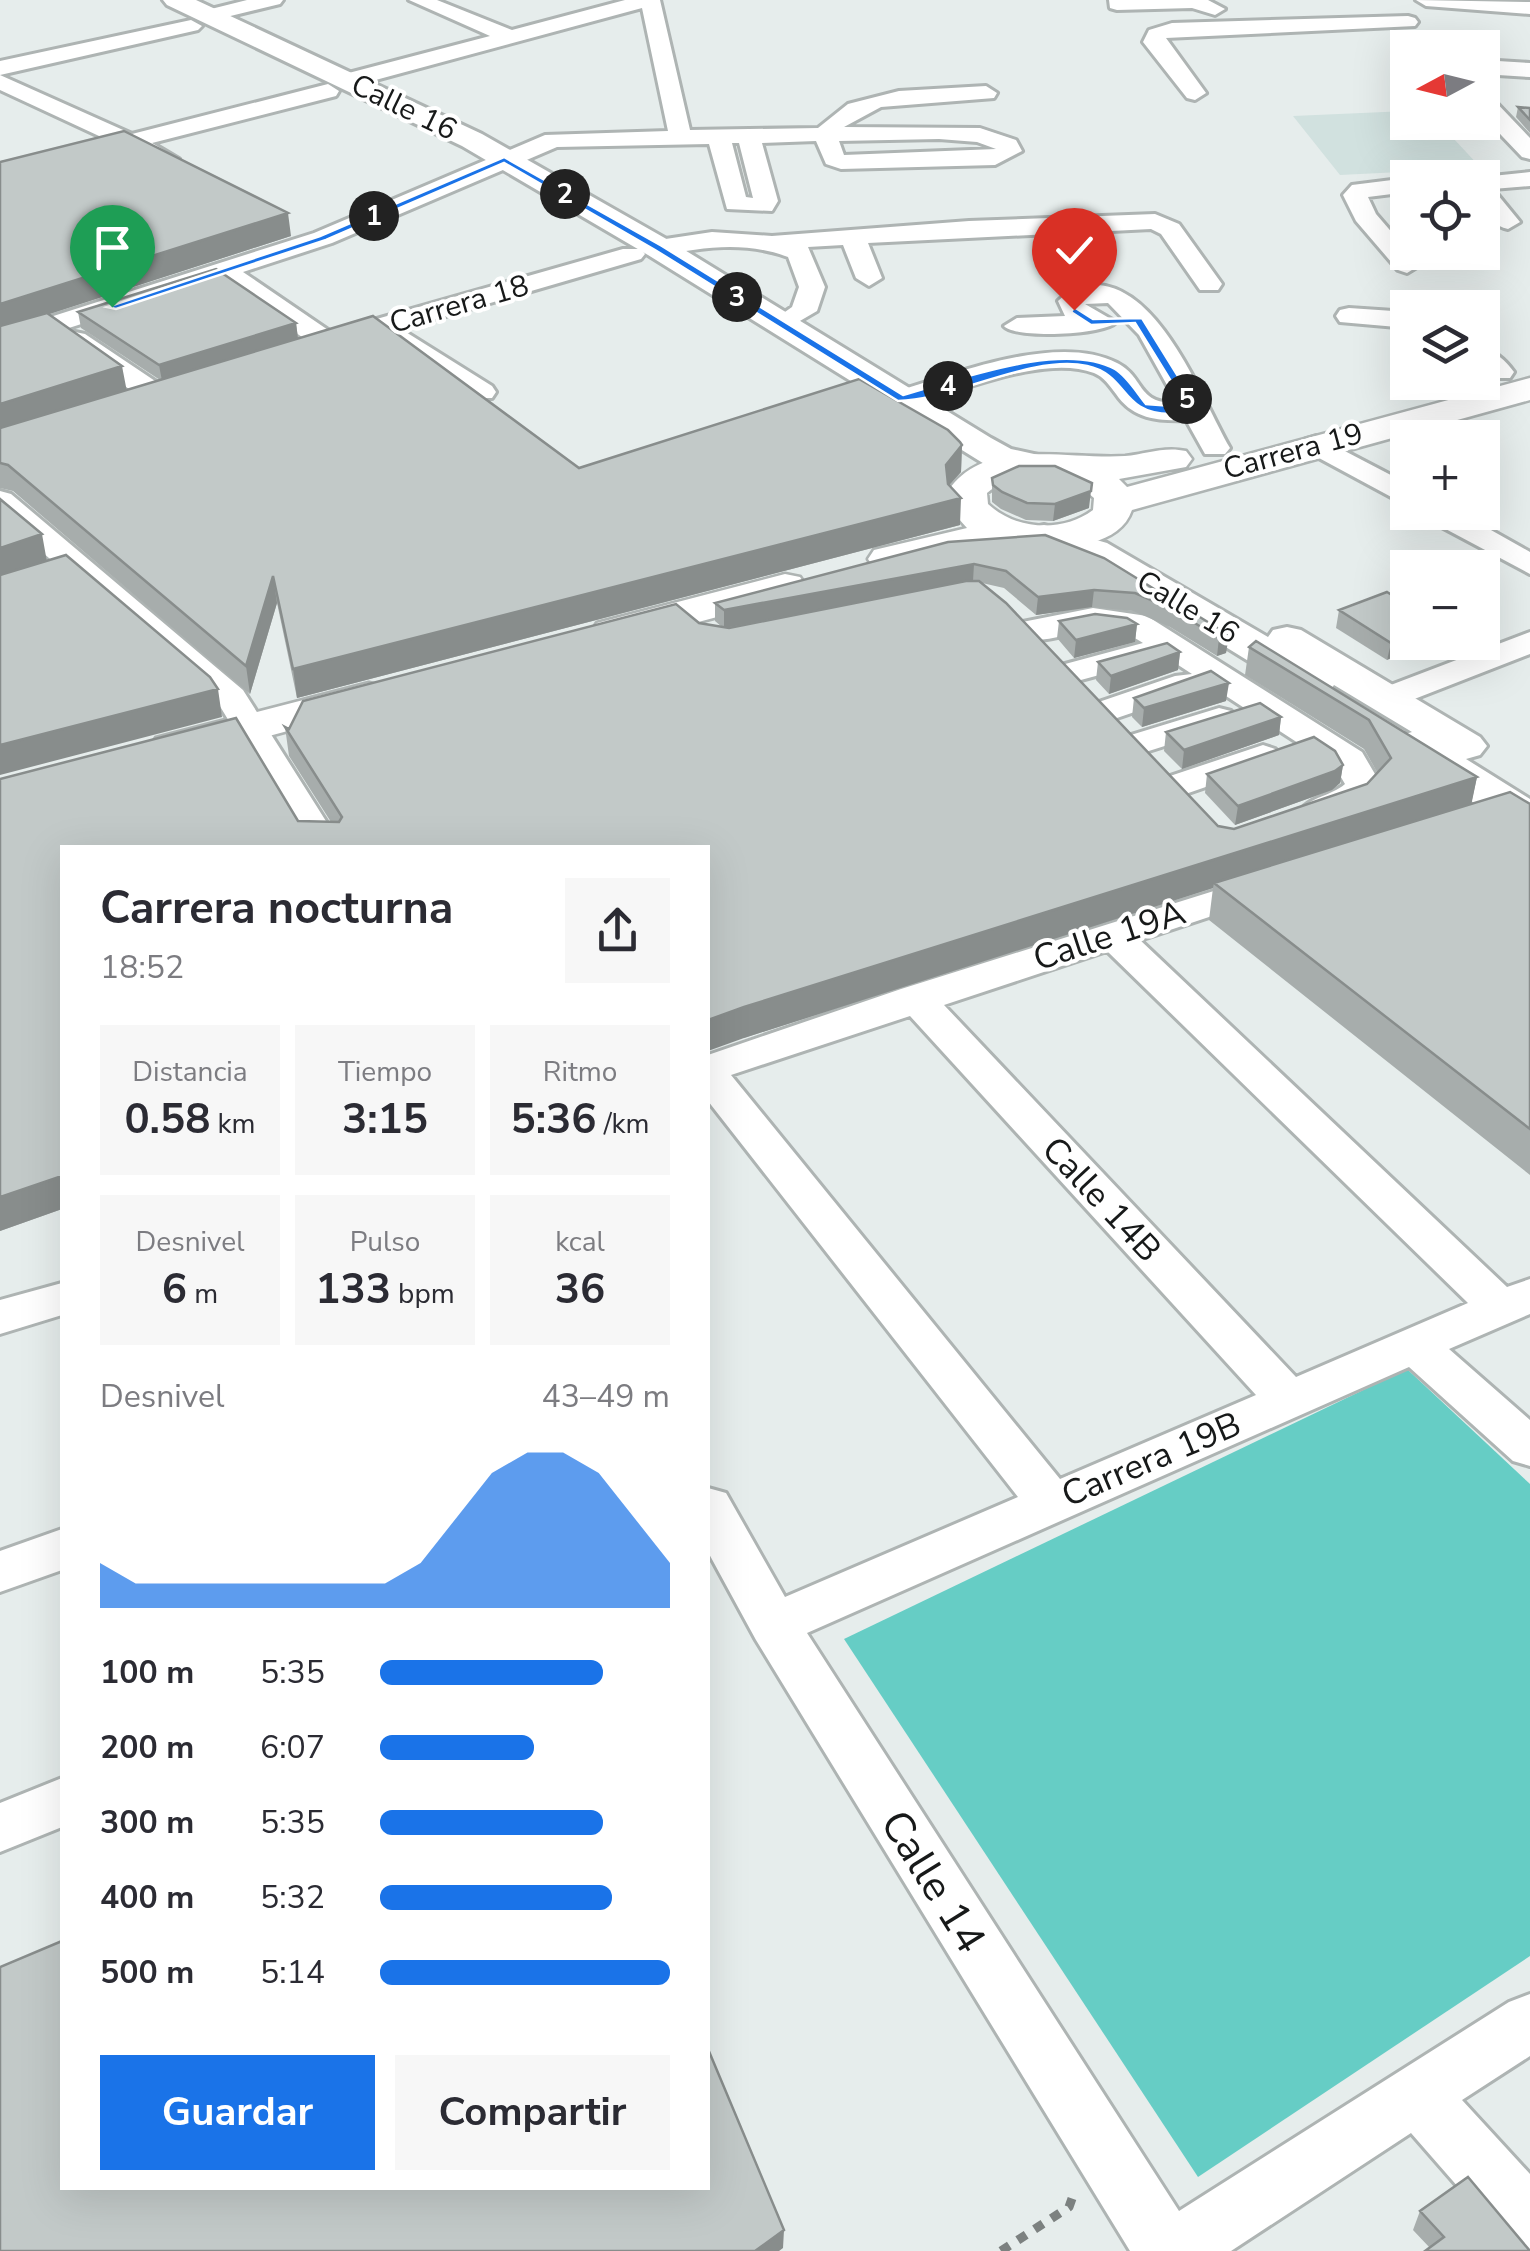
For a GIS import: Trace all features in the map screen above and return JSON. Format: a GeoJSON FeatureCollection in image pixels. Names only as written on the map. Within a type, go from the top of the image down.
{"type":"FeatureCollection","features":[{"type":"Feature","properties":{"kind":"highway","name":"Carrera 19"},"geometry":{"type":"LineString","coordinates":[[1037,536],[1092,529],[1114,508],[1316,445],[1512,377]]}},
{"type":"Feature","properties":{"kind":"highway","name":"Carrera 19"},"geometry":{"type":"LineString","coordinates":[[968,494],[982,476],[1002,469],[1148,465],[1394,400]]}},
{"type":"Feature","properties":{"kind":"highway"},"geometry":{"type":"LineString","coordinates":[[1052,467],[1096,480],[1110,490],[1114,508]]}},
{"type":"Feature","properties":{"kind":"highway"},"geometry":{"type":"LineString","coordinates":[[568,644],[678,614],[834,557],[936,515],[968,494],[982,520],[1037,536]]}},
{"type":"Feature","properties":{"kind":"highway"},"geometry":{"type":"LineString","coordinates":[[590,604],[834,557],[974,538],[1037,536]]}},
{"type":"Feature","properties":{"kind":"highway"},"geometry":{"type":"LineString","coordinates":[[135,757],[241,712],[392,672]]}},
{"type":"Feature","properties":{"kind":"highway"},"geometry":{"type":"LineString","coordinates":[[154,717],[241,712]]}},
{"type":"Feature","properties":{"kind":"main road","name":"Calle 16"},"geometry":{"type":"LineString","coordinates":[[141,0],[192,14],[486,156],[645,251],[781,324],[999,457],[1052,467]]}},
{"type":"Feature","properties":{"kind":"main road"},"geometry":{"type":"LineString","coordinates":[[486,156],[553,140]]}},
{"type":"Feature","properties":{"kind":"main road","name":"Calle 16"},"geometry":{"type":"LineString","coordinates":[[645,251],[946,452],[966,472],[968,494]]}},
{"type":"Feature","properties":{"kind":"main road","name":"Calle 16"},"geometry":{"type":"LineString","coordinates":[[1114,508],[1117,530],[1140,549],[1387,698],[1524,804]]}},
{"type":"Feature","properties":{"kind":"main road","name":"Calle 16"},"geometry":{"type":"LineString","coordinates":[[1037,536],[1093,551],[1118,564],[1524,804]]}},
{"type":"Feature","properties":{"kind":"street"},"geometry":{"type":"LineString","coordinates":[[0,68],[192,14],[273,0]]}},
{"type":"Feature","properties":{"kind":"street"},"geometry":{"type":"LineString","coordinates":[[419,0],[511,37]]}},
{"type":"Feature","properties":{"kind":"street"},"geometry":{"type":"LineString","coordinates":[[94,151],[649,0],[680,135]]}},
{"type":"Feature","properties":{"kind":"street"},"geometry":{"type":"LineString","coordinates":[[1426,0],[1519,7]]}},
{"type":"Feature","properties":{"kind":"street"},"geometry":{"type":"LineString","coordinates":[[547,6],[580,18]]}},
{"type":"Feature","properties":{"kind":"street"},"geometry":{"type":"LineString","coordinates":[[1463,23],[1519,7]]}},
{"type":"Feature","properties":{"kind":"street"},"geometry":{"type":"LineString","coordinates":[[1119,12],[1410,19]]}},
{"type":"Feature","properties":{"kind":"street"},"geometry":{"type":"LineString","coordinates":[[1195,93],[1154,42],[1156,34],[1172,28],[1410,19]]}},
{"type":"Feature","properties":{"kind":"street"},"geometry":{"type":"LineString","coordinates":[[1500,68],[1530,70]]}},
{"type":"Feature","properties":{"kind":"street"},"geometry":{"type":"LineString","coordinates":[[0,82],[184,168]]}},
{"type":"Feature","properties":{"kind":"street"},"geometry":{"type":"LineString","coordinates":[[825,134],[833,121],[878,102],[911,96],[986,93]]}},
{"type":"Feature","properties":{"kind":"street"},"geometry":{"type":"LineString","coordinates":[[1500,104],[1514,106]]}},
{"type":"Feature","properties":{"kind":"street"},"geometry":{"type":"LineString","coordinates":[[1500,120],[1530,152]]}},
{"type":"Feature","properties":{"kind":"street"},"geometry":{"type":"LineString","coordinates":[[718,134],[736,204],[752,208],[767,204],[748,134]]}},
{"type":"Feature","properties":{"kind":"street"},"geometry":{"type":"LineString","coordinates":[[553,140],[718,134],[825,134],[980,135],[1008,145],[1010,151],[995,158],[841,162],[834,159],[825,134]]}},
{"type":"Feature","properties":{"kind":"street"},"geometry":{"type":"LineString","coordinates":[[0,342],[323,238],[486,156]]}},
{"type":"Feature","properties":{"kind":"street"},"geometry":{"type":"LineString","coordinates":[[1500,181],[1530,179]]}},
{"type":"Feature","properties":{"kind":"street"},"geometry":{"type":"LineString","coordinates":[[1390,187],[1361,190],[1355,195],[1365,216],[1390,245]]}},
{"type":"Feature","properties":{"kind":"street"},"geometry":{"type":"LineString","coordinates":[[1500,212],[1508,222]]}},
{"type":"Feature","properties":{"kind":"street"},"geometry":{"type":"LineString","coordinates":[[288,220],[323,238]]}},
{"type":"Feature","properties":{"kind":"street","name":"Carrera 18"},"geometry":{"type":"LineString","coordinates":[[290,354],[645,251],[737,236],[777,242],[1155,221],[1170,228],[1209,284]]}},
{"type":"Feature","properties":{"kind":"street"},"geometry":{"type":"LineString","coordinates":[[853,237],[869,278]]}},
{"type":"Feature","properties":{"kind":"street"},"geometry":{"type":"LineString","coordinates":[[777,242],[799,252],[812,287],[804,311],[781,324]]}},
{"type":"Feature","properties":{"kind":"street"},"geometry":{"type":"LineString","coordinates":[[225,272],[328,342]]}},
{"type":"Feature","properties":{"kind":"street"},"geometry":{"type":"LineString","coordinates":[[1017,326],[1091,322],[1074,310],[1072,301],[1096,293],[1122,300],[1215,448]]}},
{"type":"Feature","properties":{"kind":"street"},"geometry":{"type":"LineString","coordinates":[[1349,316],[1390,319]]}},
{"type":"Feature","properties":{"kind":"street"},"geometry":{"type":"LineString","coordinates":[[380,327],[482,392]]}},
{"type":"Feature","properties":{"kind":"street"},"geometry":{"type":"LineString","coordinates":[[66,334],[167,392],[122,406]]}},
{"type":"Feature","properties":{"kind":"street"},"geometry":{"type":"LineString","coordinates":[[902,399],[989,375],[1070,361],[1115,373],[1142,406],[1194,410]]}},
{"type":"Feature","properties":{"kind":"street"},"geometry":{"type":"LineString","coordinates":[[1316,445],[1390,486]]}},
{"type":"Feature","properties":{"kind":"street"},"geometry":{"type":"LineString","coordinates":[[0,500],[80,565],[241,712],[322,845]]}},
{"type":"Feature","properties":{"kind":"street"},"geometry":{"type":"LineString","coordinates":[[1468,530],[1530,565]]}},
{"type":"Feature","properties":{"kind":"street"},"geometry":{"type":"LineString","coordinates":[[48,576],[80,565]]}},
{"type":"Feature","properties":{"kind":"street"},"geometry":{"type":"LineString","coordinates":[[678,614],[714,641]]}},
{"type":"Feature","properties":{"kind":"street"},"geometry":{"type":"LineString","coordinates":[[1282,824],[1346,801],[1364,786],[1349,760],[1135,622],[1092,618],[1015,620],[1184,798],[1314,738]]}},
{"type":"Feature","properties":{"kind":"street"},"geometry":{"type":"LineString","coordinates":[[1387,698],[1530,642]]}},
{"type":"Feature","properties":{"kind":"street"},"geometry":{"type":"LineString","coordinates":[[1066,674],[1174,645]]}},
{"type":"Feature","properties":{"kind":"street"},"geometry":{"type":"LineString","coordinates":[[1102,712],[1217,673],[1262,652]]}},
{"type":"Feature","properties":{"kind":"street"},"geometry":{"type":"LineString","coordinates":[[1133,744],[1264,704]]}},
{"type":"Feature","properties":{"kind":"street"},"geometry":{"type":"LineString","coordinates":[[1460,825],[1524,804]]}},
{"type":"Feature","properties":{"kind":"street","name":"Calle 19A"},"geometry":{"type":"LineString","coordinates":[[710,1071],[915,998],[1112,934],[1270,873]]}},
{"type":"Feature","properties":{"kind":"street"},"geometry":{"type":"LineString","coordinates":[[1112,934],[1515,1301]]}},
{"type":"Feature","properties":{"kind":"street","name":"Calle 14B"},"geometry":{"type":"LineString","coordinates":[[915,998],[1289,1400]]}},
{"type":"Feature","properties":{"kind":"street"},"geometry":{"type":"LineString","coordinates":[[710,1075],[1050,1502]]}},
{"type":"Feature","properties":{"kind":"street"},"geometry":{"type":"LineString","coordinates":[[0,1317],[60,1299]]}},
{"type":"Feature","properties":{"kind":"street","name":"Carrera 19B"},"geometry":{"type":"LineString","coordinates":[[774,1625],[1515,1301]]}},
{"type":"Feature","properties":{"kind":"street"},"geometry":{"type":"LineString","coordinates":[[1413,1344],[1530,1448]]}},
{"type":"Feature","properties":{"kind":"street","name":"Calle 14"},"geometry":{"type":"LineString","coordinates":[[710,1510],[774,1625],[1171,2251]]}},
{"type":"Feature","properties":{"kind":"street"},"geometry":{"type":"LineString","coordinates":[[0,1572],[60,1550]]}},
{"type":"Feature","properties":{"kind":"street"},"geometry":{"type":"LineString","coordinates":[[0,1828],[60,1803]]}},
{"type":"Feature","properties":{"kind":"street"},"geometry":{"type":"LineString","coordinates":[[1171,2251],[1530,2022]]}},
{"type":"Feature","properties":{"kind":"street"},"geometry":{"type":"LineString","coordinates":[[1418,2096],[1530,2221]]}},
{"type":"Feature","properties":{"kind":"shaded area"},"geometry":{"type":"Polygon","coordinates":[[[1390,112],[1390,140],[1455,140],[1474,160],[1390,160],[1390,173],[1340,175],[1293,116],[1390,112]]]}},
{"type":"Feature","properties":{"kind":"shaded area"},"geometry":{"type":"Polygon","coordinates":[[[1407,1369],[1530,1484],[1530,1956],[1198,2177],[844,1639],[1407,1369]]]}},
{"type":"Feature","properties":{"kind":"building"},"geometry":{"type":"Polygon","coordinates":[[[1518,107],[1530,108],[1530,120],[1518,107]]]}},
{"type":"Feature","properties":{"kind":"building"},"geometry":{"type":"Polygon","coordinates":[[[124,131],[288,213],[0,304],[0,162],[124,131]]]}},
{"type":"Feature","properties":{"kind":"building"},"geometry":{"type":"Polygon","coordinates":[[[216,269],[296,323],[159,365],[78,312],[216,269]]]}},
{"type":"Feature","properties":{"kind":"building"},"geometry":{"type":"Polygon","coordinates":[[[47,313],[122,366],[0,404],[0,326],[47,313]]]}},
{"type":"Feature","properties":{"kind":"building"},"geometry":{"type":"Polygon","coordinates":[[[373,316],[579,468],[859,379],[948,430],[960,442],[962,445],[946,465],[948,484],[961,498],[293,669],[273,576],[246,666],[8,465],[0,463],[0,428],[373,316]]]}},
{"type":"Feature","properties":{"kind":"building"},"geometry":{"type":"Polygon","coordinates":[[[1019,466],[1055,466],[1092,483],[1091,491],[1055,504],[1027,503],[993,485],[992,478],[1019,466]]]}},
{"type":"Feature","properties":{"kind":"building"},"geometry":{"type":"Polygon","coordinates":[[[0,499],[42,534],[0,548],[0,499]]]}},
{"type":"Feature","properties":{"kind":"building"},"geometry":{"type":"Polygon","coordinates":[[[1045,535],[1104,558],[1229,635],[1219,638],[1172,609],[1135,593],[1094,590],[1038,597],[1006,571],[974,564],[724,610],[715,603],[948,542],[1045,535]]]}},
{"type":"Feature","properties":{"kind":"building"},"geometry":{"type":"Polygon","coordinates":[[[66,555],[210,677],[218,689],[0,745],[0,575],[66,555]]]}},
{"type":"Feature","properties":{"kind":"building"},"geometry":{"type":"Polygon","coordinates":[[[979,581],[1006,603],[1218,826],[1234,829],[1367,784],[1391,758],[1369,720],[1249,647],[1256,641],[1477,777],[710,1019],[710,845],[60,845],[60,1177],[0,1197],[0,779],[236,718],[298,821],[339,822],[342,817],[285,727],[289,729],[303,701],[676,604],[699,623],[729,628],[979,581]]]}},
{"type":"Feature","properties":{"kind":"building"},"geometry":{"type":"Polygon","coordinates":[[[1390,594],[1390,642],[1339,610],[1390,594]]]}},
{"type":"Feature","properties":{"kind":"building"},"geometry":{"type":"Polygon","coordinates":[[[1095,614],[1127,618],[1137,624],[1076,640],[1059,621],[1095,614]]]}},
{"type":"Feature","properties":{"kind":"building"},"geometry":{"type":"Polygon","coordinates":[[[1167,643],[1180,652],[1111,676],[1098,662],[1167,643]]]}},
{"type":"Feature","properties":{"kind":"building"},"geometry":{"type":"Polygon","coordinates":[[[1211,671],[1229,683],[1144,708],[1134,698],[1211,671]]]}},
{"type":"Feature","properties":{"kind":"building"},"geometry":{"type":"Polygon","coordinates":[[[1260,703],[1281,717],[1184,750],[1166,732],[1260,703]]]}},
{"type":"Feature","properties":{"kind":"building"},"geometry":{"type":"Polygon","coordinates":[[[1314,737],[1335,751],[1343,765],[1238,806],[1207,774],[1314,737]]]}},
{"type":"Feature","properties":{"kind":"building"},"geometry":{"type":"Polygon","coordinates":[[[1510,792],[1530,804],[1530,1129],[1214,883],[1510,792]]]}},
{"type":"Feature","properties":{"kind":"building"},"geometry":{"type":"Polygon","coordinates":[[[60,1942],[60,2190],[710,2190],[710,2054],[784,2230],[755,2251],[0,2251],[0,1967],[60,1942]]]}},
{"type":"Feature","properties":{"kind":"building"},"geometry":{"type":"Polygon","coordinates":[[[1468,2177],[1530,2251],[1425,2251],[1444,2237],[1420,2211],[1468,2177]]]}},
{"type":"Feature","properties":{"kind":"route"},"geometry":{"type":"LineString","coordinates":[[112,307],[323,238],[504,160],[658,248],[902,399],[989,375],[1070,361],[1105,367],[1115,373],[1142,406],[1194,410],[1154,340],[1138,320],[1091,322],[1074,310]]}}]}
